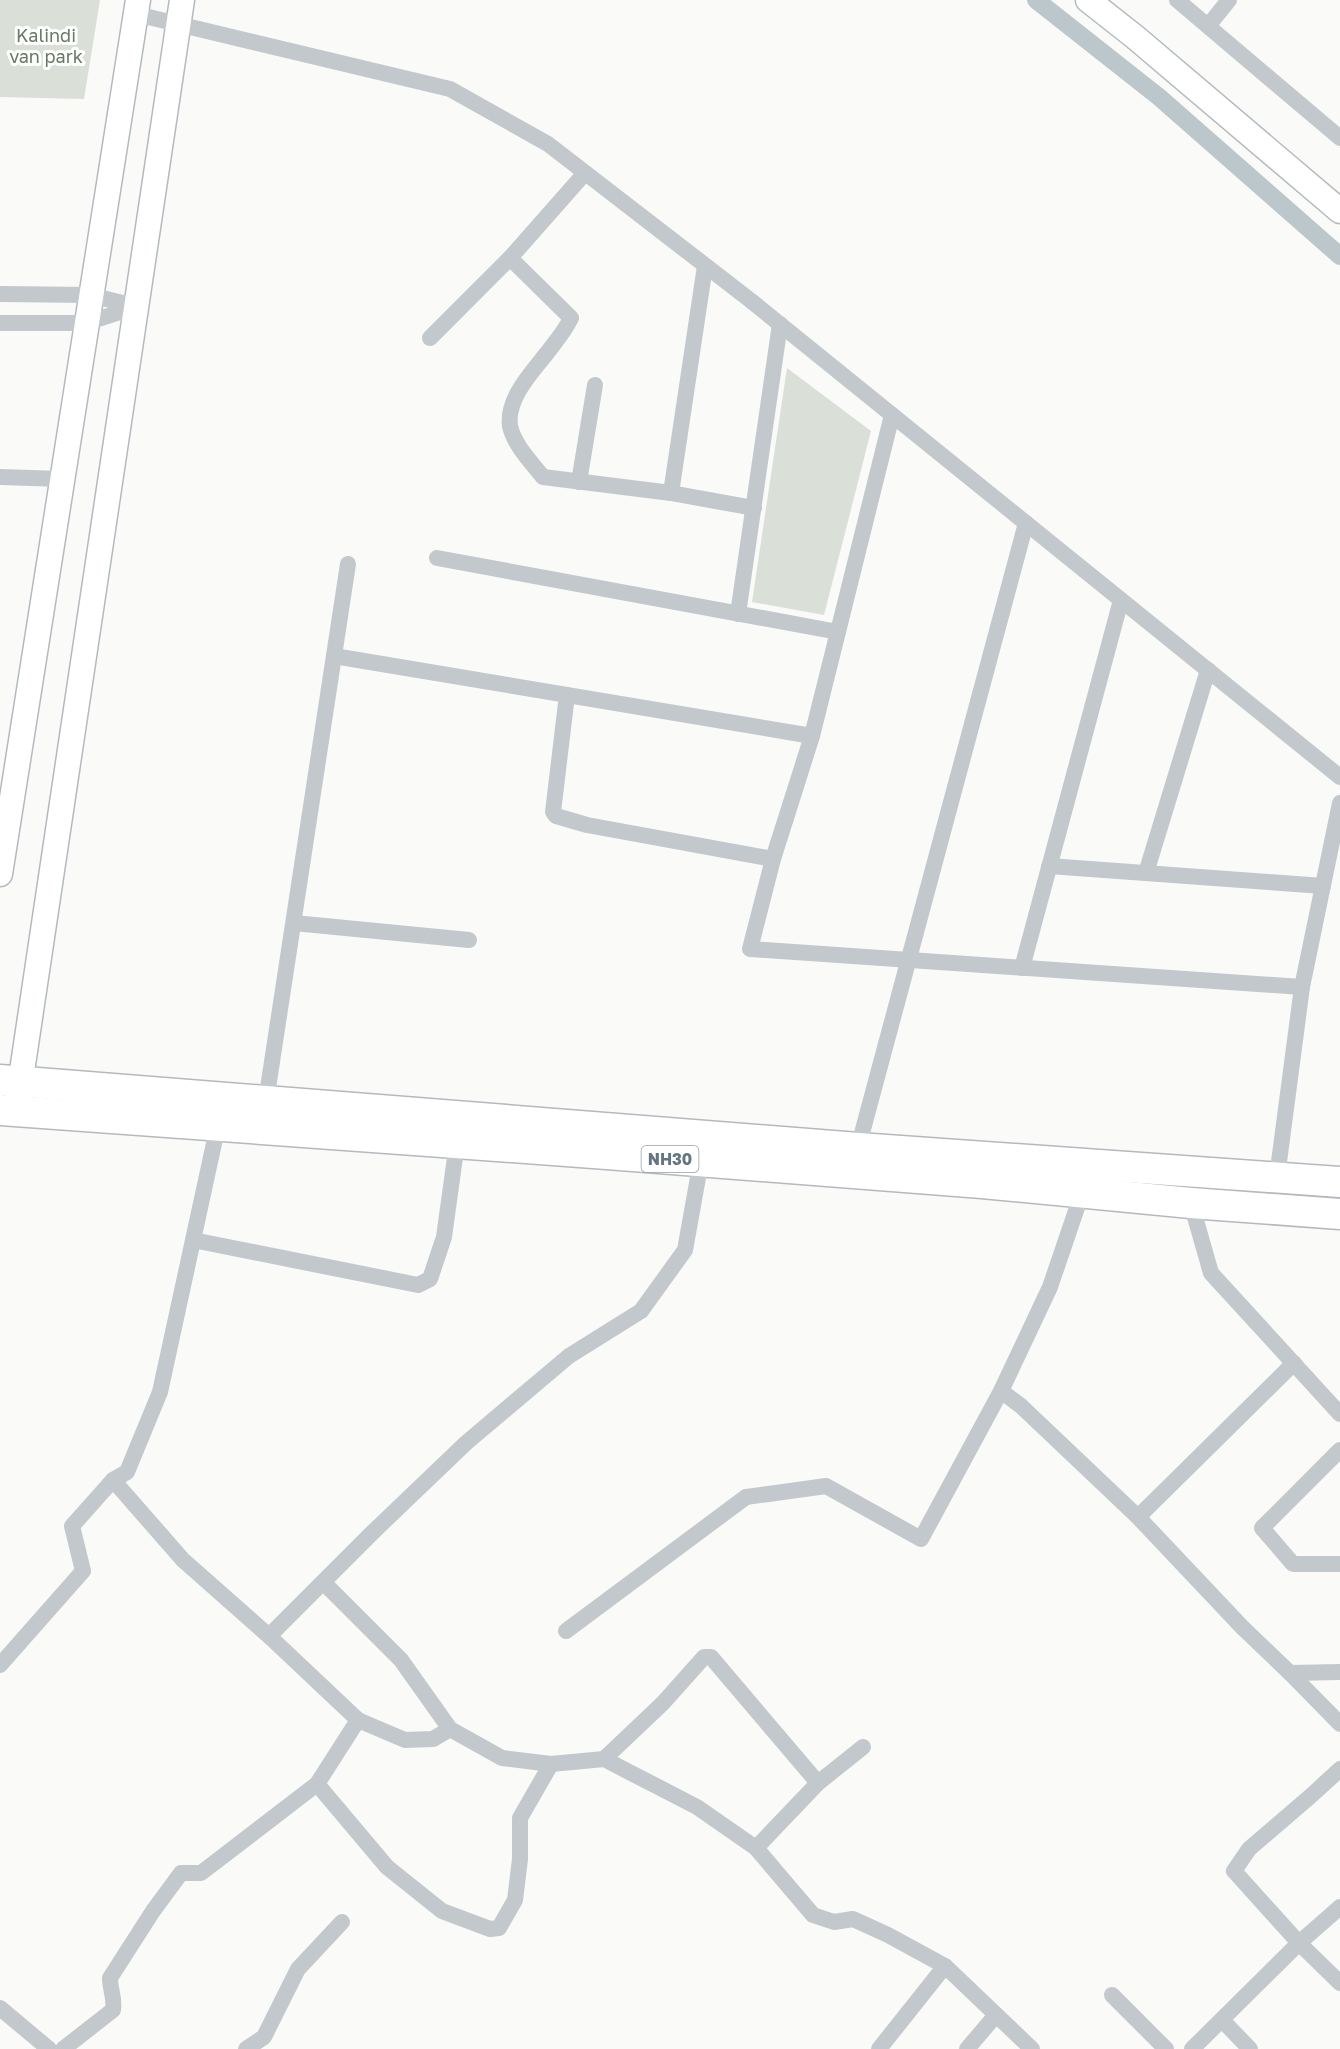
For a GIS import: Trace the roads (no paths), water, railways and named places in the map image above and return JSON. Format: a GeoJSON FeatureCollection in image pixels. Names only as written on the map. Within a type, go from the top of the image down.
{"type":"FeatureCollection","features":[{"type":"Feature","properties":{"kind":"highway","name":"NH30"},"geometry":{"type":"LineString","coordinates":[[10,1081],[858,1148],[1340,1182]]}},
{"type":"Feature","properties":{"kind":"highway","name":"NH30"},"geometry":{"type":"LineString","coordinates":[[8,1111],[701,1161],[1340,1214]]}},
{"type":"Feature","properties":{"kind":"street"},"geometry":{"type":"LineString","coordinates":[[1088,0],[1135,37],[1340,211]]}},
{"type":"Feature","properties":{"kind":"street"},"geometry":{"type":"LineString","coordinates":[[1177,0],[1340,138]]}},
{"type":"Feature","properties":{"kind":"street"},"geometry":{"type":"LineString","coordinates":[[1208,26],[1229,0]]}},
{"type":"Feature","properties":{"kind":"street"},"geometry":{"type":"LineString","coordinates":[[0,874],[4,827],[137,7],[180,12],[450,88],[548,144],[780,324],[1340,777]]}},
{"type":"Feature","properties":{"kind":"street"},"geometry":{"type":"LineString","coordinates":[[8,1111],[10,1081],[136,307],[180,12]]}},
{"type":"Feature","properties":{"kind":"street"},"geometry":{"type":"LineString","coordinates":[[430,338],[510,258],[585,173]]}},
{"type":"Feature","properties":{"kind":"street"},"geometry":{"type":"LineString","coordinates":[[510,258],[571,318],[567,328],[527,377],[516,396],[511,412],[510,427],[517,441],[543,477],[671,493],[754,508]]}},
{"type":"Feature","properties":{"kind":"street"},"geometry":{"type":"LineString","coordinates":[[671,493],[705,266]]}},
{"type":"Feature","properties":{"kind":"street"},"geometry":{"type":"LineString","coordinates":[[0,294],[90,295],[136,307]]}},
{"type":"Feature","properties":{"kind":"street"},"geometry":{"type":"LineString","coordinates":[[0,323],[86,323],[136,307]]}},
{"type":"Feature","properties":{"kind":"street"},"geometry":{"type":"LineString","coordinates":[[738,614],[780,324]]}},
{"type":"Feature","properties":{"kind":"street"},"geometry":{"type":"LineString","coordinates":[[579,482],[595,385]]}},
{"type":"Feature","properties":{"kind":"street"},"geometry":{"type":"LineString","coordinates":[[892,415],[812,736],[772,859],[750,949],[1302,987]]}},
{"type":"Feature","properties":{"kind":"street"},"geometry":{"type":"LineString","coordinates":[[0,477],[62,479]]}},
{"type":"Feature","properties":{"kind":"street"},"geometry":{"type":"LineString","coordinates":[[858,1148],[1026,523]]}},
{"type":"Feature","properties":{"kind":"street"},"geometry":{"type":"LineString","coordinates":[[437,558],[838,632]]}},
{"type":"Feature","properties":{"kind":"street"},"geometry":{"type":"LineString","coordinates":[[266,1101],[348,564]]}},
{"type":"Feature","properties":{"kind":"street"},"geometry":{"type":"LineString","coordinates":[[1022,968],[1121,600]]}},
{"type":"Feature","properties":{"kind":"street"},"geometry":{"type":"LineString","coordinates":[[334,656],[812,736]]}},
{"type":"Feature","properties":{"kind":"street"},"geometry":{"type":"LineString","coordinates":[[1146,873],[1208,670]]}},
{"type":"Feature","properties":{"kind":"street"},"geometry":{"type":"LineString","coordinates":[[567,695],[554,795],[553,812],[556,816],[598,827],[772,859]]}},
{"type":"Feature","properties":{"kind":"street"},"geometry":{"type":"LineString","coordinates":[[1277,1177],[1302,987],[1340,803]]}},
{"type":"Feature","properties":{"kind":"street"},"geometry":{"type":"LineString","coordinates":[[1049,866],[1323,886]]}},
{"type":"Feature","properties":{"kind":"street"},"geometry":{"type":"LineString","coordinates":[[294,923],[469,940]]}},
{"type":"Feature","properties":{"kind":"street"},"geometry":{"type":"LineString","coordinates":[[0,1665],[83,1570],[72,1526],[112,1480],[127,1472],[160,1392],[218,1125]]}},
{"type":"Feature","properties":{"kind":"street"},"geometry":{"type":"LineString","coordinates":[[193,1240],[418,1285],[430,1279],[444,1237],[457,1143]]}},
{"type":"Feature","properties":{"kind":"street"},"geometry":{"type":"LineString","coordinates":[[269,1636],[466,1443],[569,1356],[641,1311],[685,1250],[701,1161]]}},
{"type":"Feature","properties":{"kind":"street"},"geometry":{"type":"LineString","coordinates":[[566,1631],[746,1497],[826,1486],[921,1539],[1001,1391],[1050,1287],[1082,1193]]}},
{"type":"Feature","properties":{"kind":"street"},"geometry":{"type":"LineString","coordinates":[[1191,1203],[1211,1273],[1340,1414]]}},
{"type":"Feature","properties":{"kind":"street"},"geometry":{"type":"LineString","coordinates":[[1138,1517],[1294,1363]]}},
{"type":"Feature","properties":{"kind":"street"},"geometry":{"type":"LineString","coordinates":[[1001,1391],[1021,1406],[1138,1517],[1242,1627],[1340,1724]]}},
{"type":"Feature","properties":{"kind":"street"},"geometry":{"type":"LineString","coordinates":[[1340,1450],[1262,1528],[1293,1564],[1340,1564]]}},
{"type":"Feature","properties":{"kind":"street"},"geometry":{"type":"LineString","coordinates":[[112,1480],[183,1560],[269,1636],[358,1720],[405,1740],[433,1739],[450,1729]]}},
{"type":"Feature","properties":{"kind":"street"},"geometry":{"type":"LineString","coordinates":[[323,1582],[401,1660],[450,1729],[501,1758],[551,1764],[604,1759],[697,1807],[756,1848],[813,1915],[834,1922],[853,1920],[888,1935],[945,1966],[1032,2049]]}},
{"type":"Feature","properties":{"kind":"street"},"geometry":{"type":"LineString","coordinates":[[604,1759],[663,1703],[704,1657],[711,1657],[818,1783]]}},
{"type":"Feature","properties":{"kind":"street"},"geometry":{"type":"LineString","coordinates":[[1290,1673],[1340,1672]]}},
{"type":"Feature","properties":{"kind":"street"},"geometry":{"type":"LineString","coordinates":[[63,2049],[112,2010],[115,2001],[110,1989],[110,1978],[153,1911],[182,1873],[201,1873],[317,1784],[358,1720]]}},
{"type":"Feature","properties":{"kind":"street"},"geometry":{"type":"LineString","coordinates":[[756,1848],[818,1783],[863,1747]]}},
{"type":"Feature","properties":{"kind":"street"},"geometry":{"type":"LineString","coordinates":[[317,1784],[387,1867],[442,1911],[490,1929],[499,1928],[515,1900],[520,1859],[520,1818],[551,1764]]}},
{"type":"Feature","properties":{"kind":"street"},"geometry":{"type":"LineString","coordinates":[[1340,1769],[1249,1849],[1234,1871],[1299,1943],[1340,1983]]}},
{"type":"Feature","properties":{"kind":"street"},"geometry":{"type":"LineString","coordinates":[[1192,2049],[1299,1943],[1340,1907]]}},
{"type":"Feature","properties":{"kind":"street"},"geometry":{"type":"LineString","coordinates":[[246,2049],[264,2037],[298,1969],[342,1922]]}},
{"type":"Feature","properties":{"kind":"street"},"geometry":{"type":"LineString","coordinates":[[879,2049],[945,1966]]}},
{"type":"Feature","properties":{"kind":"street"},"geometry":{"type":"LineString","coordinates":[[1112,1995],[1166,2049]]}},
{"type":"Feature","properties":{"kind":"street"},"geometry":{"type":"LineString","coordinates":[[0,2008],[49,2049]]}},
{"type":"Feature","properties":{"kind":"street"},"geometry":{"type":"LineString","coordinates":[[967,2049],[996,2015]]}},
{"type":"Feature","properties":{"kind":"street"},"geometry":{"type":"LineString","coordinates":[[1222,2020],[1250,2049]]}},
{"type":"Feature","properties":{"kind":"waterway"},"geometry":{"type":"LineString","coordinates":[[1036,0],[1159,97],[1340,256]]}},
{"type":"Feature","properties":{"kind":"park label","name":"Kalindi van park"},"geometry":{"type":"Point","coordinates":[46,45]}}]}
